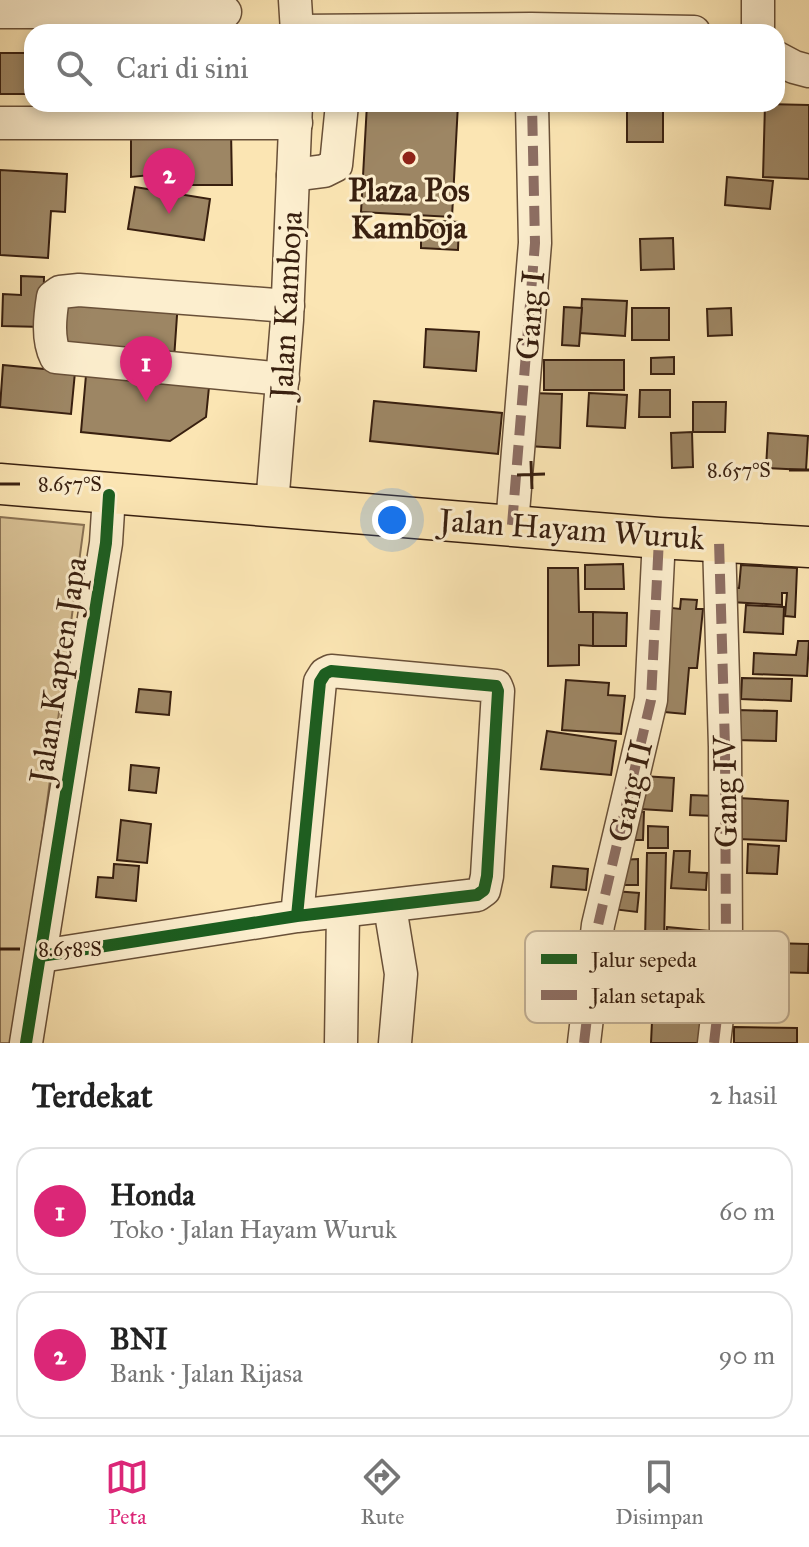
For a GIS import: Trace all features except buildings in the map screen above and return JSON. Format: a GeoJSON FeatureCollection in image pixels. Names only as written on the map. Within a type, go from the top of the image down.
{"type":"FeatureCollection","features":[{"type":"Feature","properties":{"kind":"main road","name":"Jalan Hayam Wuruk"},"geometry":{"type":"LineString","coordinates":[[0,484],[659,538],[809,547]]}},
{"type":"Feature","properties":{"kind":"street"},"geometry":{"type":"LineString","coordinates":[[758,0],[758,24]]}},
{"type":"Feature","properties":{"kind":"street"},"geometry":{"type":"LineString","coordinates":[[0,12],[41,15],[225,12]]}},
{"type":"Feature","properties":{"kind":"street"},"geometry":{"type":"LineString","coordinates":[[296,21],[335,24]]}},
{"type":"Feature","properties":{"kind":"street"},"geometry":{"type":"LineString","coordinates":[[785,62],[809,71]]}},
{"type":"Feature","properties":{"kind":"street"},"geometry":{"type":"LineString","coordinates":[[293,175],[324,171],[336,165],[341,112]]}},
{"type":"Feature","properties":{"kind":"street","name":"Gang I"},"geometry":{"type":"LineString","coordinates":[[512,525],[535,243],[532,112]]}},
{"type":"Feature","properties":{"kind":"street"},"geometry":{"type":"LineString","coordinates":[[0,123],[39,114],[296,113]]}},
{"type":"Feature","properties":{"kind":"street","name":"Jalan Kamboja"},"geometry":{"type":"LineString","coordinates":[[272,505],[288,306],[296,113]]}},
{"type":"Feature","properties":{"kind":"street"},"geometry":{"type":"LineString","coordinates":[[283,379],[56,357],[51,332],[52,305],[53,297],[60,292],[79,290],[288,306]]}},
{"type":"Feature","properties":{"kind":"street","name":"Jalan Kapten Japa"},"geometry":{"type":"LineString","coordinates":[[26,1043],[106,543],[109,495]]}},
{"type":"Feature","properties":{"kind":"street","name":"Gang II"},"geometry":{"type":"LineString","coordinates":[[597,931],[651,700],[659,538]]}},
{"type":"Feature","properties":{"kind":"street","name":"Gang IV"},"geometry":{"type":"LineString","coordinates":[[719,541],[726,931]]}},
{"type":"Feature","properties":{"kind":"street"},"geometry":{"type":"LineString","coordinates":[[41,956],[297,916],[469,897],[484,890],[498,691],[492,684],[331,671],[325,674],[320,682],[297,916]]}},
{"type":"Feature","properties":{"kind":"street"},"geometry":{"type":"LineString","coordinates":[[390,907],[401,974],[395,1043]]}},
{"type":"Feature","properties":{"kind":"street"},"geometry":{"type":"LineString","coordinates":[[341,1043],[343,912]]}},
{"type":"Feature","properties":{"kind":"street","name":"Gang II"},"geometry":{"type":"LineString","coordinates":[[584,1043],[586,1023]]}},
{"type":"Feature","properties":{"kind":"street","name":"Gang IV"},"geometry":{"type":"LineString","coordinates":[[714,1043],[716,1023]]}},
{"type":"Feature","properties":{"kind":"shaded area"},"geometry":{"type":"Polygon","coordinates":[[[0,517],[84,525],[15,1043],[0,1043],[0,517]]]}},
{"type":"Feature","properties":{"kind":"marked path"},"geometry":{"type":"LineString","coordinates":[[512,525],[535,243],[532,112]]}},
{"type":"Feature","properties":{"kind":"marked path"},"geometry":{"type":"LineString","coordinates":[[597,931],[651,700],[659,538]]}},
{"type":"Feature","properties":{"kind":"marked path"},"geometry":{"type":"LineString","coordinates":[[719,541],[726,931]]}},
{"type":"Feature","properties":{"kind":"marked path"},"geometry":{"type":"LineString","coordinates":[[584,1043],[586,1023]]}},
{"type":"Feature","properties":{"kind":"marked path"},"geometry":{"type":"LineString","coordinates":[[714,1043],[716,1023]]}},
{"type":"Feature","properties":{"kind":"cycle path"},"geometry":{"type":"LineString","coordinates":[[26,1043],[106,543],[109,495]]}},
{"type":"Feature","properties":{"kind":"cycle path"},"geometry":{"type":"LineString","coordinates":[[41,956],[297,916],[477,895],[484,890],[487,876],[496,686],[331,671],[325,674],[320,682],[297,916]]}},
{"type":"Feature","properties":{"kind":"place","name":"Plaza Pos Kamboja"},"geometry":{"type":"Point","coordinates":[409,158]}},
{"type":"Feature","properties":{"kind":"place","name":"BNI"},"geometry":{"type":"Point","coordinates":[169,214]}},
{"type":"Feature","properties":{"kind":"place","name":"Honda"},"geometry":{"type":"Point","coordinates":[146,402]}}]}
